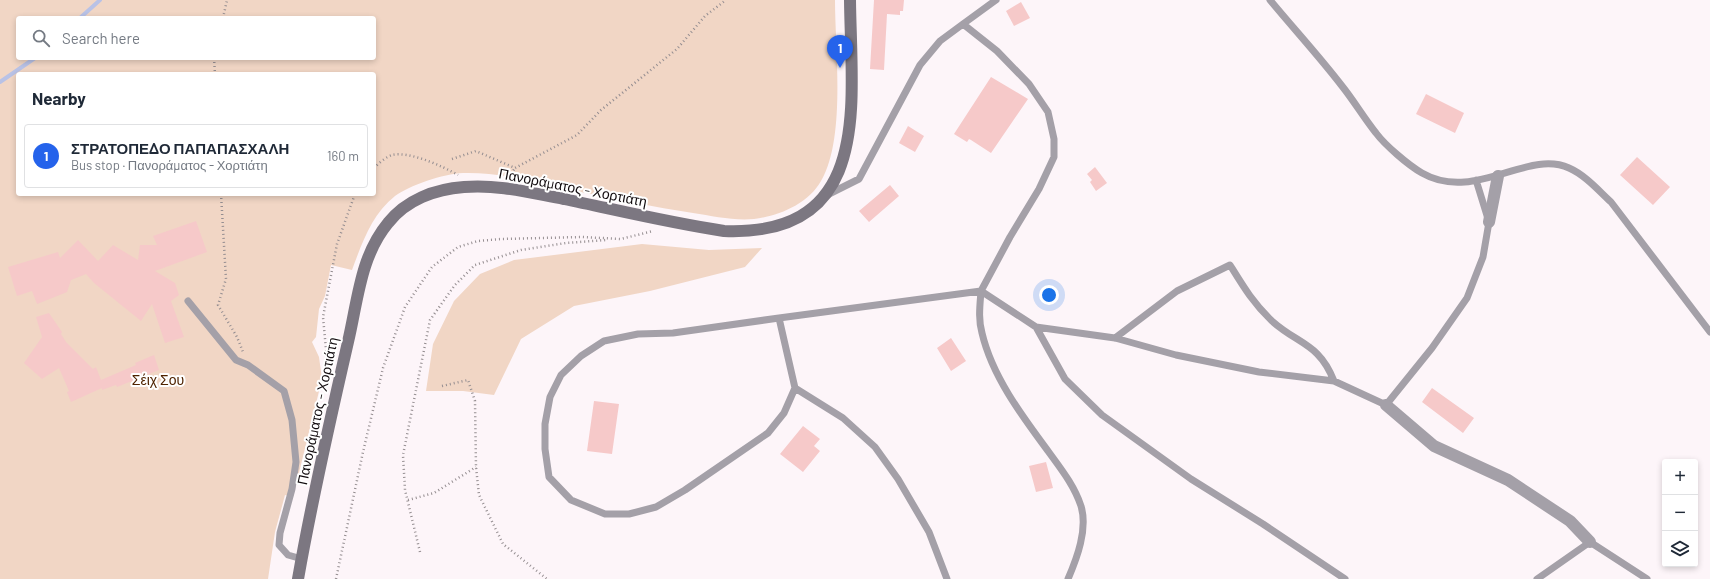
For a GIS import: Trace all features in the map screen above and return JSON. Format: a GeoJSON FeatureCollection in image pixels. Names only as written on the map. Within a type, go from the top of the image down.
{"type":"FeatureCollection","features":[{"type":"Feature","properties":{"kind":"main road","name":"Πανοράματος - Χορτιάτη"},"geometry":{"type":"LineString","coordinates":[[298,579],[357,294],[372,247],[388,223],[398,212],[422,196],[437,191],[465,186],[490,186],[724,231],[752,232],[776,226],[797,218],[824,197],[831,187],[842,165],[849,138],[850,0]]}},
{"type":"Feature","properties":{"kind":"street"},"geometry":{"type":"LineString","coordinates":[[1489,222],[1498,176]]}},
{"type":"Feature","properties":{"kind":"street"},"geometry":{"type":"LineString","coordinates":[[1386,405],[1434,446],[1508,480],[1570,521],[1590,542]]}},
{"type":"Feature","properties":{"kind":"lane"},"geometry":{"type":"LineString","coordinates":[[824,197],[859,179],[920,65],[940,40],[996,0]]}},
{"type":"Feature","properties":{"kind":"lane"},"geometry":{"type":"LineString","coordinates":[[1270,0],[1318,55],[1350,96],[1376,134],[1422,173],[1451,183],[1498,176],[1542,163],[1568,167],[1592,184],[1611,202],[1710,332]]}},
{"type":"Feature","properties":{"kind":"lane"},"geometry":{"type":"LineString","coordinates":[[963,24],[997,51],[1029,84],[1048,112],[1054,139],[1054,157],[1039,189],[1010,237],[981,291],[979,312],[982,333],[996,371],[1047,450],[1069,479],[1081,507],[1082,532],[1075,563],[1068,579]]}},
{"type":"Feature","properties":{"kind":"lane"},"geometry":{"type":"LineString","coordinates":[[779,318],[795,388],[784,413],[768,433],[685,490],[656,507],[629,514],[605,514],[571,500],[550,477],[545,449],[545,424],[550,397],[561,375],[581,356],[604,341],[638,334],[673,333],[779,318],[981,291],[1036,327],[1115,338],[1198,360],[1260,372],[1334,381],[1386,405],[1432,348],[1468,298],[1483,257],[1489,222],[1476,180]]}},
{"type":"Feature","properties":{"kind":"lane"},"geometry":{"type":"LineString","coordinates":[[1115,338],[1177,291],[1230,265],[1251,299],[1273,322],[1315,350],[1328,366],[1334,381]]}},
{"type":"Feature","properties":{"kind":"lane"},"geometry":{"type":"LineString","coordinates":[[188,301],[236,360],[248,365],[284,391],[292,420],[296,462],[292,489],[281,529],[279,545],[288,555],[302,558]]}},
{"type":"Feature","properties":{"kind":"lane"},"geometry":{"type":"LineString","coordinates":[[1036,327],[1065,379],[1102,415],[1191,479],[1263,524],[1345,579]]}},
{"type":"Feature","properties":{"kind":"lane"},"geometry":{"type":"LineString","coordinates":[[795,388],[843,418],[875,447],[898,479],[929,532],[947,579]]}},
{"type":"Feature","properties":{"kind":"lane"},"geometry":{"type":"LineString","coordinates":[[1537,579],[1590,542],[1647,579]]}},
{"type":"Feature","properties":{"kind":"path"},"geometry":{"type":"LineString","coordinates":[[223,16],[227,0]]}},
{"type":"Feature","properties":{"kind":"path"},"geometry":{"type":"LineString","coordinates":[[452,159],[476,152],[515,168],[577,135],[602,110],[677,49],[705,16],[726,0]]}},
{"type":"Feature","properties":{"kind":"path"},"geometry":{"type":"LineString","coordinates":[[214,60],[215,72]]}},
{"type":"Feature","properties":{"kind":"path"},"geometry":{"type":"LineString","coordinates":[[376,167],[392,155],[413,156],[447,168],[459,176]]}},
{"type":"Feature","properties":{"kind":"path"},"geometry":{"type":"LineString","coordinates":[[221,196],[226,279],[218,305],[237,337],[248,365]]}},
{"type":"Feature","properties":{"kind":"path"},"geometry":{"type":"LineString","coordinates":[[330,377],[323,332],[323,317],[337,244],[354,196]]}},
{"type":"Feature","properties":{"kind":"path"},"geometry":{"type":"LineString","coordinates":[[420,552],[408,500],[403,456],[430,320],[455,285],[475,265],[521,250],[566,243],[620,239],[653,232],[666,220]]}},
{"type":"Feature","properties":{"kind":"path"},"geometry":{"type":"LineString","coordinates":[[336,579],[363,452],[383,368],[405,307],[432,268],[458,247],[478,241],[523,238],[620,239]]}},
{"type":"Feature","properties":{"kind":"path"},"geometry":{"type":"LineString","coordinates":[[442,386],[468,380],[475,401],[476,467],[479,495],[503,544],[547,579]]}},
{"type":"Feature","properties":{"kind":"path"},"geometry":{"type":"LineString","coordinates":[[408,500],[434,493],[476,467]]}},
{"type":"Feature","properties":{"kind":"green space","name":"Σέιχ Σου"},"geometry":{"type":"Polygon","coordinates":[[[0,0],[835,0],[837,93],[834,142],[829,163],[821,181],[809,196],[792,208],[773,215],[754,219],[724,218],[634,203],[520,178],[477,173],[446,175],[427,181],[401,192],[387,203],[374,220],[352,270],[331,265],[325,296],[319,309],[316,337],[312,342],[319,357],[322,379],[293,497],[285,495],[275,532],[268,579],[0,579],[0,0]]]}},
{"type":"Feature","properties":{"kind":"green space"},"geometry":{"type":"Polygon","coordinates":[[[642,244],[709,250],[762,248],[745,267],[650,291],[574,306],[521,339],[494,395],[463,391],[426,391],[433,344],[454,301],[480,274],[514,260],[642,244]]]}},
{"type":"Feature","properties":{"kind":"building"},"geometry":{"type":"Polygon","coordinates":[[[874,0],[904,0],[903,11],[900,11],[900,15],[887,14],[884,70],[870,69],[874,0]]]}},
{"type":"Feature","properties":{"kind":"building"},"geometry":{"type":"Polygon","coordinates":[[[1021,2],[1030,18],[1014,26],[1006,11],[1021,2]]]}},
{"type":"Feature","properties":{"kind":"building"},"geometry":{"type":"Polygon","coordinates":[[[991,77],[1028,99],[991,153],[971,140],[969,139],[967,142],[954,134],[991,77]]]}},
{"type":"Feature","properties":{"kind":"building"},"geometry":{"type":"Polygon","coordinates":[[[1426,94],[1464,113],[1455,133],[1416,114],[1426,94]]]}},
{"type":"Feature","properties":{"kind":"building"},"geometry":{"type":"Polygon","coordinates":[[[908,126],[924,136],[915,152],[899,143],[908,126]]]}},
{"type":"Feature","properties":{"kind":"building"},"geometry":{"type":"Polygon","coordinates":[[[1637,157],[1670,187],[1653,205],[1620,175],[1637,157]]]}},
{"type":"Feature","properties":{"kind":"building"},"geometry":{"type":"Polygon","coordinates":[[[1095,167],[1107,183],[1096,191],[1090,182],[1092,180],[1087,174],[1095,167]]]}},
{"type":"Feature","properties":{"kind":"building"},"geometry":{"type":"Polygon","coordinates":[[[890,185],[899,196],[869,222],[859,211],[890,185]]]}},
{"type":"Feature","properties":{"kind":"building"},"geometry":{"type":"Polygon","coordinates":[[[196,221],[207,252],[155,271],[175,283],[179,295],[171,301],[184,337],[165,343],[152,304],[141,321],[94,283],[86,274],[71,280],[67,292],[37,304],[32,291],[17,296],[8,267],[58,252],[60,258],[78,240],[98,261],[113,245],[138,260],[140,245],[157,245],[153,236],[196,221]]]}},
{"type":"Feature","properties":{"kind":"building"},"geometry":{"type":"Polygon","coordinates":[[[49,313],[62,332],[61,334],[66,342],[93,369],[96,367],[101,380],[136,365],[135,363],[154,355],[159,370],[117,387],[116,385],[102,390],[102,388],[71,402],[67,392],[69,391],[59,368],[42,379],[24,363],[42,337],[36,317],[49,313]]]}},
{"type":"Feature","properties":{"kind":"building"},"geometry":{"type":"Polygon","coordinates":[[[951,338],[966,361],[951,371],[937,348],[951,338]]]}},
{"type":"Feature","properties":{"kind":"building"},"geometry":{"type":"Polygon","coordinates":[[[1432,388],[1474,418],[1463,433],[1422,402],[1432,388]]]}},
{"type":"Feature","properties":{"kind":"building"},"geometry":{"type":"Polygon","coordinates":[[[594,401],[619,404],[612,454],[587,451],[594,401]]]}},
{"type":"Feature","properties":{"kind":"building"},"geometry":{"type":"Polygon","coordinates":[[[803,426],[820,439],[814,446],[820,451],[803,472],[780,454],[803,426]]]}},
{"type":"Feature","properties":{"kind":"building"},"geometry":{"type":"Polygon","coordinates":[[[1046,462],[1053,488],[1036,492],[1029,466],[1046,462]]]}},
{"type":"Feature","properties":{"kind":"waterway"},"geometry":{"type":"LineString","coordinates":[[82,16],[100,0]]}},
{"type":"Feature","properties":{"kind":"waterway"},"geometry":{"type":"LineString","coordinates":[[0,82],[32,60]]}},
{"type":"Feature","properties":{"kind":"place","name":"ΣΤΡΑΤΟΠΕΔΟ ΠΑΠΑΠΑΣΧΑΛΗ"},"geometry":{"type":"Point","coordinates":[840,68]}}]}
